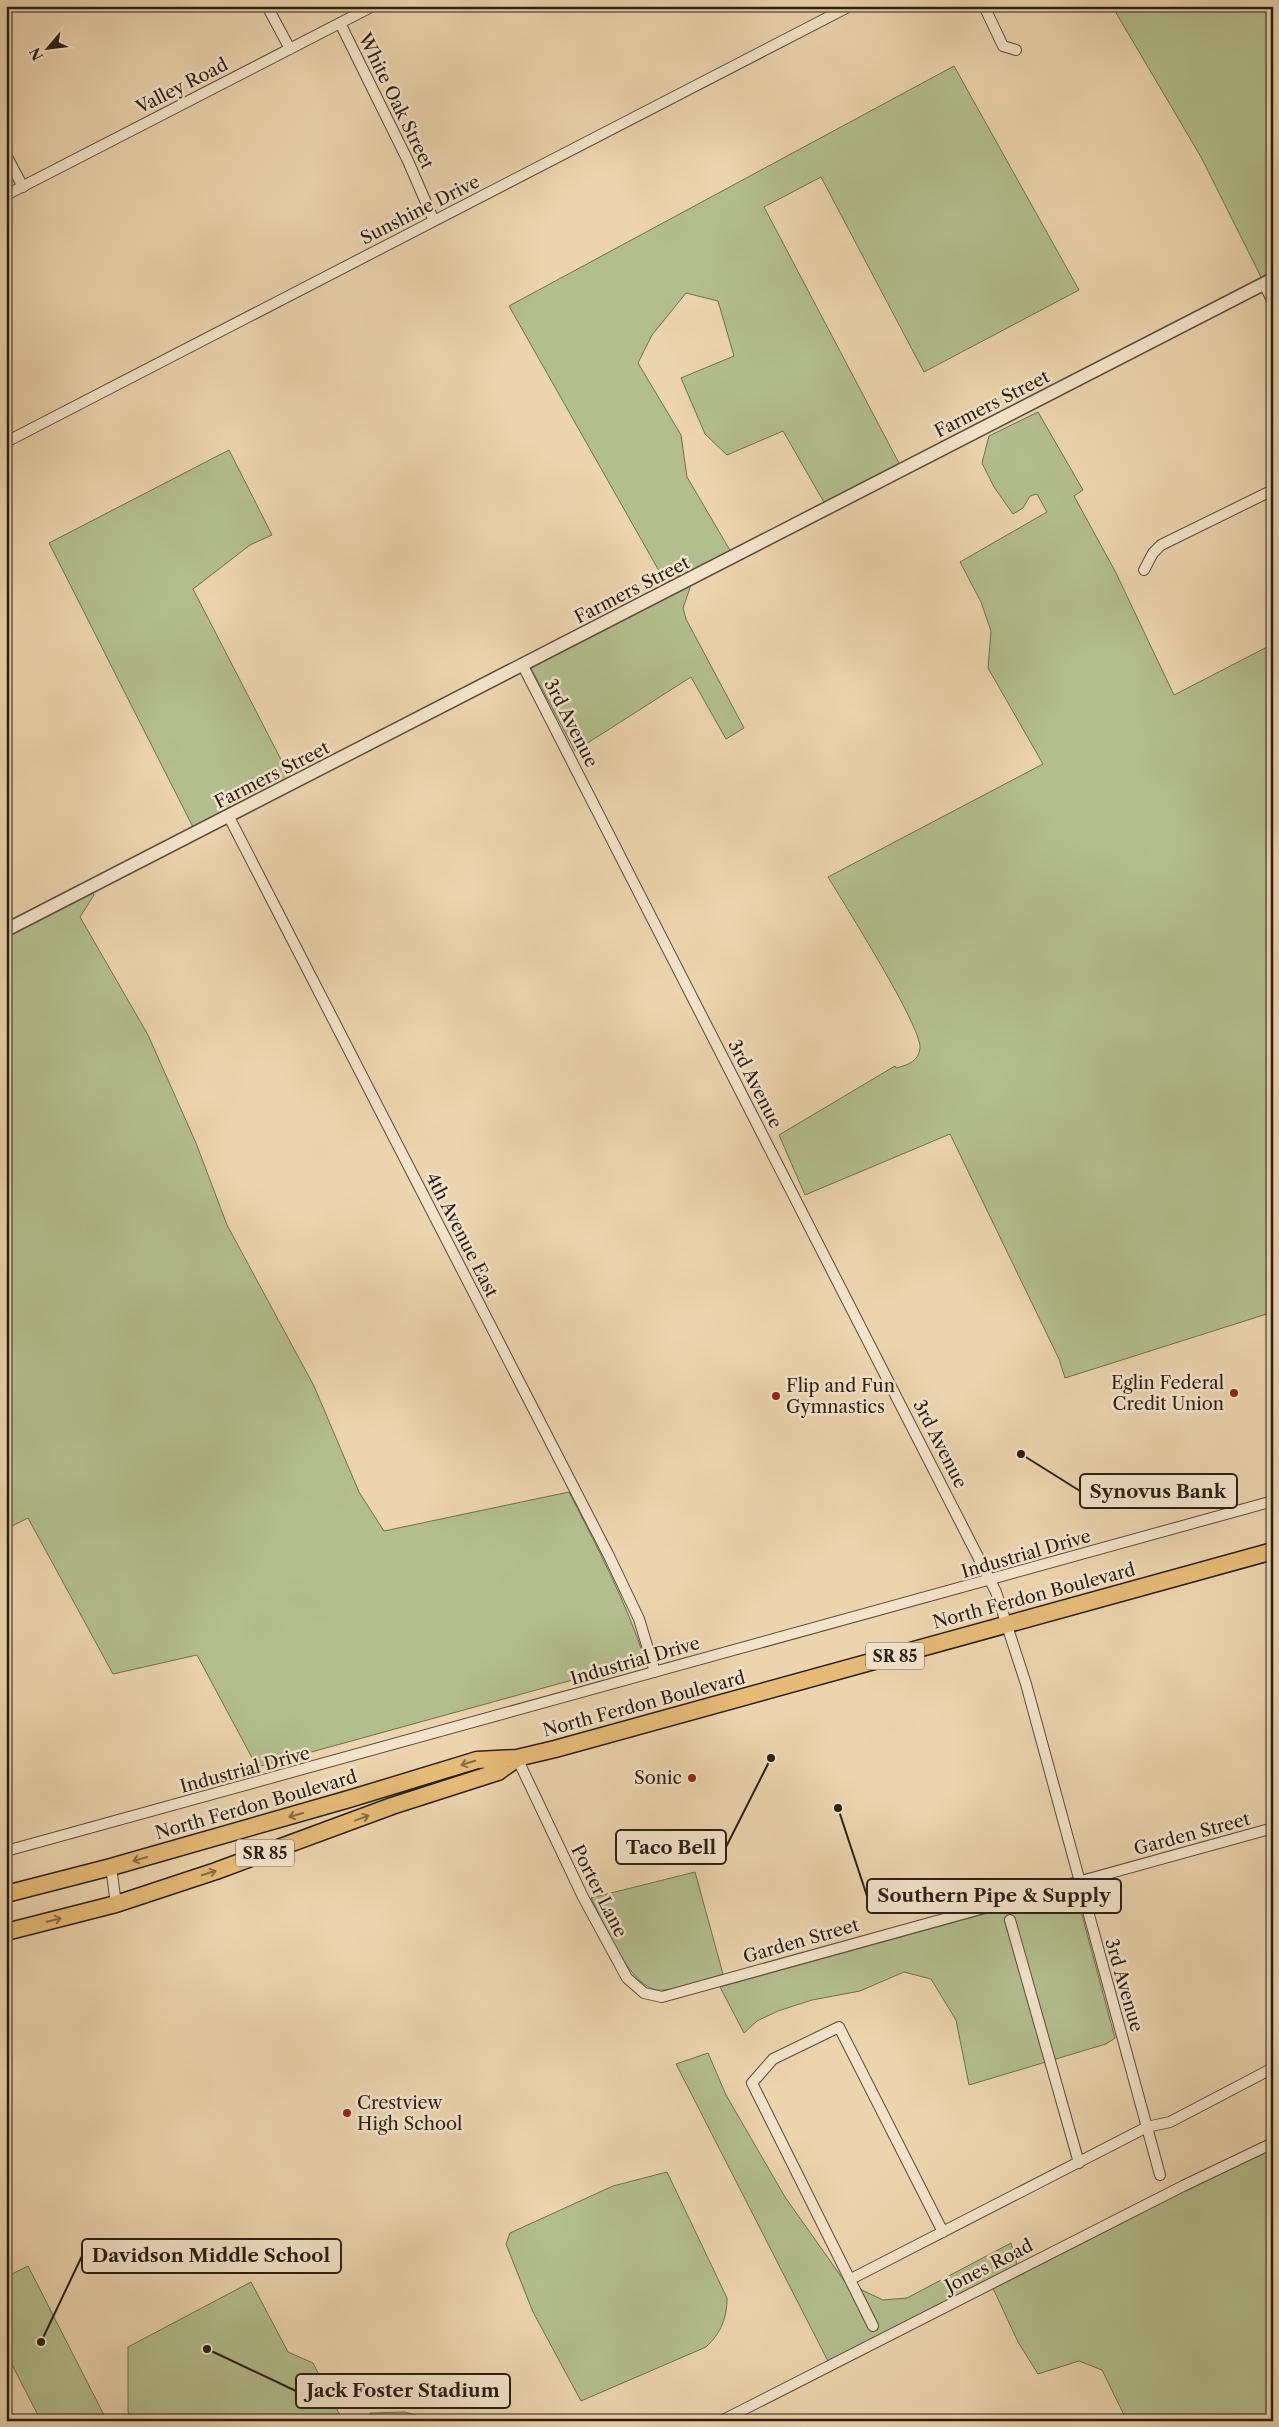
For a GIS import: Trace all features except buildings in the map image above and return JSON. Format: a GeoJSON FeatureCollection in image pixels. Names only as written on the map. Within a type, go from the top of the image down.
{"type":"FeatureCollection","features":[{"type":"Feature","properties":{"kind":"main road","name":"North Ferdon Boulevard"},"geometry":{"type":"LineString","coordinates":[[6,1894],[111,1867],[349,1799],[477,1760],[517,1758],[1273,1551]]}},
{"type":"Feature","properties":{"kind":"main road","name":"North Ferdon Boulevard"},"geometry":{"type":"LineString","coordinates":[[6,1932],[116,1904],[216,1871],[392,1806],[498,1772],[517,1758]]}},
{"type":"Feature","properties":{"kind":"street"},"geometry":{"type":"LineString","coordinates":[[267,6],[290,49]]}},
{"type":"Feature","properties":{"kind":"street","name":"Valley Road"},"geometry":{"type":"LineString","coordinates":[[6,196],[373,6]]}},
{"type":"Feature","properties":{"kind":"street","name":"Sunshine Drive"},"geometry":{"type":"LineString","coordinates":[[6,442],[850,6]]}},
{"type":"Feature","properties":{"kind":"street"},"geometry":{"type":"LineString","coordinates":[[984,6],[1003,46],[1016,50]]}},
{"type":"Feature","properties":{"kind":"street","name":"White Oak Street"},"geometry":{"type":"LineString","coordinates":[[340,23],[404,153],[434,222]]}},
{"type":"Feature","properties":{"kind":"street"},"geometry":{"type":"LineString","coordinates":[[6,155],[23,187]]}},
{"type":"Feature","properties":{"kind":"street"},"geometry":{"type":"LineString","coordinates":[[1268,282],[1273,302]]}},
{"type":"Feature","properties":{"kind":"street","name":"Farmers Street"},"geometry":{"type":"LineString","coordinates":[[6,930],[1268,282]]}},
{"type":"Feature","properties":{"kind":"street"},"geometry":{"type":"LineString","coordinates":[[1144,570],[1153,553],[1161,545],[1273,490]]}},
{"type":"Feature","properties":{"kind":"street","name":"3rd Avenue"},"geometry":{"type":"LineString","coordinates":[[523,666],[990,1581],[1007,1625],[1026,1684],[1160,2175]]}},
{"type":"Feature","properties":{"kind":"street","name":"4th Avenue East"},"geometry":{"type":"LineString","coordinates":[[229,817],[609,1556],[639,1619],[655,1672]]}},
{"type":"Feature","properties":{"kind":"street","name":"Industrial Drive"},"geometry":{"type":"LineString","coordinates":[[6,1852],[990,1581],[1273,1501]]}},
{"type":"Feature","properties":{"kind":"street","name":"Porter Lane"},"geometry":{"type":"LineString","coordinates":[[517,1758],[583,1897],[627,1978],[650,1995],[662,1997],[686,1990]]}},
{"type":"Feature","properties":{"kind":"street","name":"Garden Street"},"geometry":{"type":"LineString","coordinates":[[686,1990],[1273,1828]]}},
{"type":"Feature","properties":{"kind":"street"},"geometry":{"type":"LineString","coordinates":[[111,1867],[116,1904]]}},
{"type":"Feature","properties":{"kind":"street"},"geometry":{"type":"LineString","coordinates":[[1010,1920],[1079,2163]]}},
{"type":"Feature","properties":{"kind":"street"},"geometry":{"type":"LineString","coordinates":[[873,2326],[752,2083],[772,2059],[839,2027],[943,2232]]}},
{"type":"Feature","properties":{"kind":"street"},"geometry":{"type":"LineString","coordinates":[[851,2279],[1147,2128],[1170,2122],[1273,2068]]}},
{"type":"Feature","properties":{"kind":"street","name":"Jones Road"},"geometry":{"type":"LineString","coordinates":[[721,2421],[1183,2186],[1273,2143]]}},
{"type":"Feature","properties":{"kind":"green space"},"geometry":{"type":"Polygon","coordinates":[[[1112,6],[1273,6],[1273,273],[1262,279],[1201,157],[1112,6]]]}},
{"type":"Feature","properties":{"kind":"green space"},"geometry":{"type":"Polygon","coordinates":[[[954,66],[1079,290],[924,372],[821,177],[764,207],[900,465],[825,504],[783,431],[727,455],[705,434],[681,378],[734,356],[718,301],[686,293],[652,335],[638,363],[681,435],[687,477],[731,552],[667,585],[509,306],[954,66]]]}},
{"type":"Feature","properties":{"kind":"green space"},"geometry":{"type":"Polygon","coordinates":[[[1038,412],[1083,490],[1074,496],[1115,571],[1174,695],[1273,644],[1273,1312],[1065,1378],[1059,1359],[950,1134],[805,1195],[779,1135],[895,1066],[896,1068],[912,1062],[918,1056],[920,1048],[909,1016],[896,991],[828,877],[1043,764],[988,668],[991,631],[981,602],[960,562],[1047,512],[1037,494],[1030,496],[1023,508],[1013,514],[994,487],[982,463],[989,436],[1038,412]]]}},
{"type":"Feature","properties":{"kind":"green space"},"geometry":{"type":"Polygon","coordinates":[[[229,450],[272,535],[250,545],[193,589],[291,779],[194,829],[49,543],[229,450]]]}},
{"type":"Feature","properties":{"kind":"green space"},"geometry":{"type":"Polygon","coordinates":[[[691,585],[683,608],[686,619],[744,728],[726,739],[691,677],[575,751],[531,668],[691,585]]]}},
{"type":"Feature","properties":{"kind":"green space"},"geometry":{"type":"Polygon","coordinates":[[[93,893],[94,895],[80,917],[148,1035],[196,1143],[227,1225],[314,1386],[359,1492],[384,1531],[569,1492],[620,1595],[645,1660],[257,1767],[197,1655],[113,1674],[28,1518],[6,1529],[6,936],[93,893]]]}},
{"type":"Feature","properties":{"kind":"green space"},"geometry":{"type":"Polygon","coordinates":[[[695,1872],[723,1974],[679,1988],[664,1990],[652,1988],[640,1981],[620,1955],[591,1898],[695,1872]]]}},
{"type":"Feature","properties":{"kind":"green space"},"geometry":{"type":"Polygon","coordinates":[[[1075,1889],[1115,2038],[1106,2044],[969,2085],[956,2020],[931,1979],[904,1972],[860,1991],[812,2000],[778,2011],[757,2021],[744,2033],[720,1987],[1075,1889]]]}},
{"type":"Feature","properties":{"kind":"green space"},"geometry":{"type":"Polygon","coordinates":[[[708,2053],[726,2095],[785,2197],[845,2282],[883,2300],[907,2298],[1011,2243],[1019,2272],[1273,2140],[1273,2421],[1127,2421],[1102,2370],[1079,2361],[1038,2374],[1018,2342],[992,2286],[831,2367],[676,2064],[708,2053]]]}},
{"type":"Feature","properties":{"kind":"green space"},"geometry":{"type":"Polygon","coordinates":[[[667,2172],[727,2298],[726,2312],[722,2325],[716,2336],[706,2347],[581,2401],[533,2312],[506,2244],[510,2233],[613,2186],[667,2172]]]}},
{"type":"Feature","properties":{"kind":"green space"},"geometry":{"type":"Polygon","coordinates":[[[28,2266],[107,2421],[41,2421],[6,2353],[6,2277],[28,2266]]]}},
{"type":"Feature","properties":{"kind":"green space"},"geometry":{"type":"Polygon","coordinates":[[[251,2282],[288,2352],[313,2363],[343,2421],[133,2421],[128,2412],[128,2347],[251,2282]]]}},
{"type":"Feature","properties":{"kind":"green space"},"geometry":{"type":"Polygon","coordinates":[[[405,2412],[435,2421],[371,2421],[370,2413],[405,2412]]]}},
{"type":"Feature","properties":{"kind":"place","name":"Eglin Federal Credit Union"},"geometry":{"type":"Point","coordinates":[1234,1393]}},
{"type":"Feature","properties":{"kind":"place","name":"Flip and Fun Gymnastics"},"geometry":{"type":"Point","coordinates":[776,1396]}},
{"type":"Feature","properties":{"kind":"place","name":"Synovus Bank"},"geometry":{"type":"Point","coordinates":[1021,1454]}},
{"type":"Feature","properties":{"kind":"place","name":"Taco Bell"},"geometry":{"type":"Point","coordinates":[771,1758]}},
{"type":"Feature","properties":{"kind":"place","name":"Sonic"},"geometry":{"type":"Point","coordinates":[692,1778]}},
{"type":"Feature","properties":{"kind":"place","name":"Southern Pipe & Supply"},"geometry":{"type":"Point","coordinates":[838,1808]}},
{"type":"Feature","properties":{"kind":"place","name":"Crestview High School"},"geometry":{"type":"Point","coordinates":[347,2113]}},
{"type":"Feature","properties":{"kind":"place","name":"Davidson Middle School"},"geometry":{"type":"Point","coordinates":[41,2342]}},
{"type":"Feature","properties":{"kind":"place","name":"Jack Foster Stadium"},"geometry":{"type":"Point","coordinates":[207,2349]}}]}
